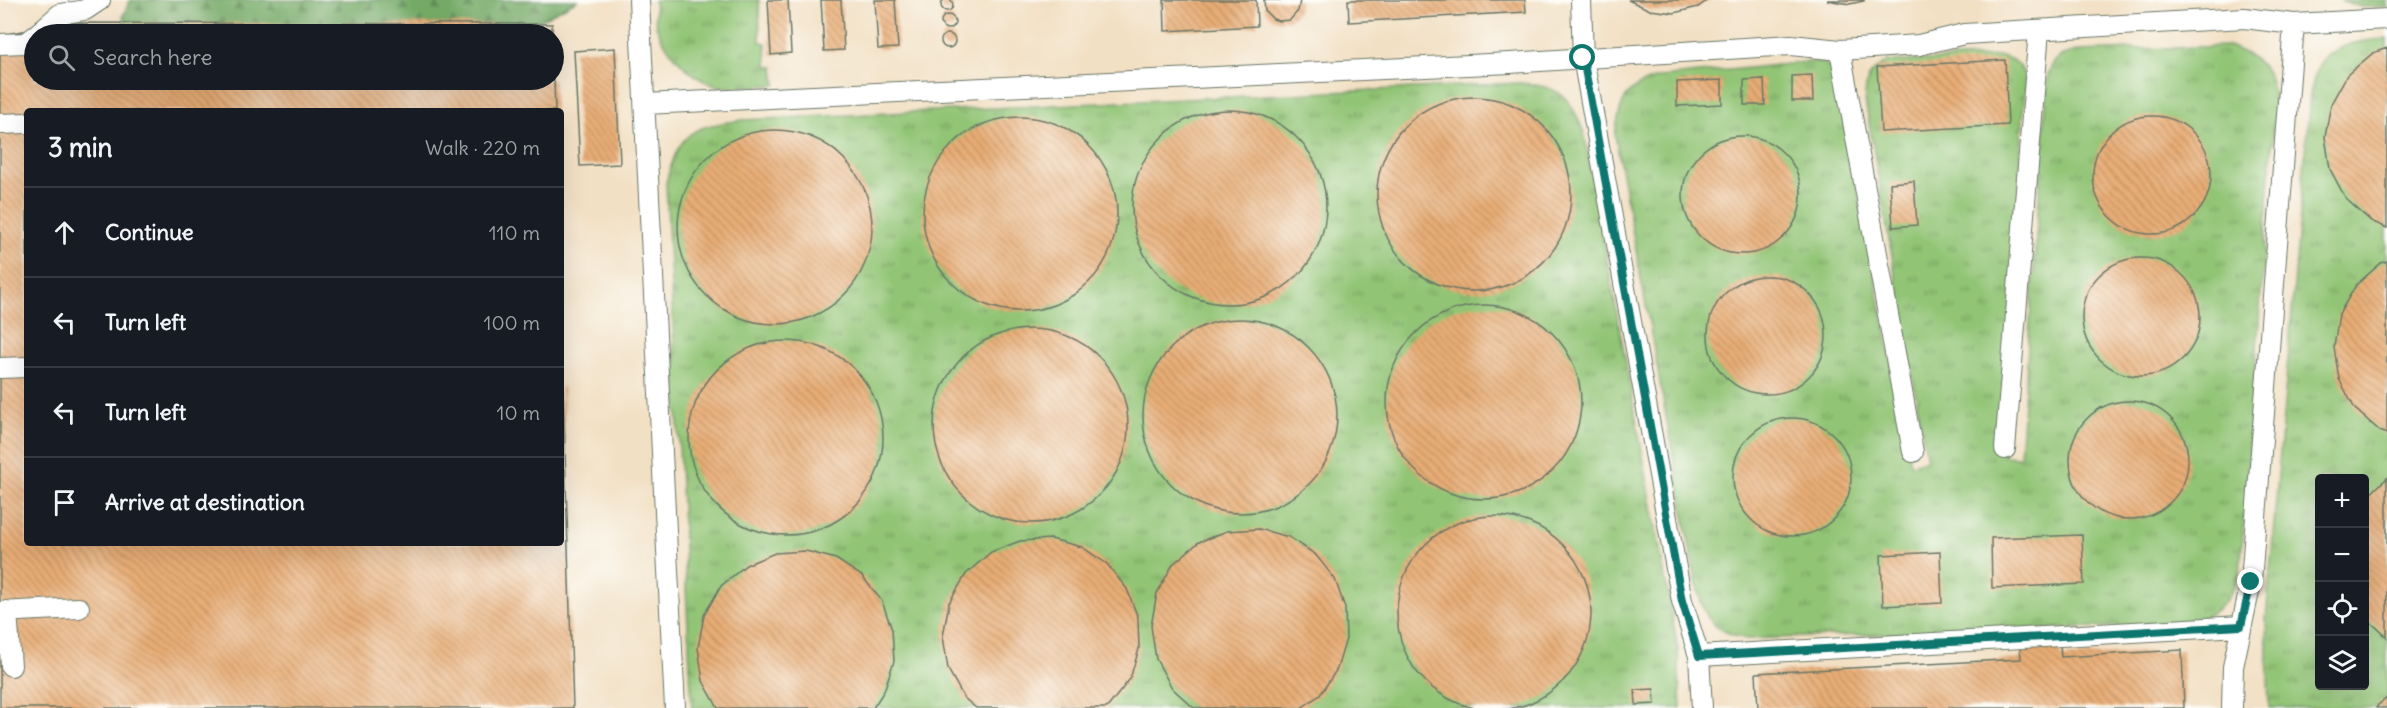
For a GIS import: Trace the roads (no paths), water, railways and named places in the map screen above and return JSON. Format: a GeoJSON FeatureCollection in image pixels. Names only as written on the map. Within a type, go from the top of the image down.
{"type":"FeatureCollection","features":[{"type":"Feature","properties":{"kind":"lane"},"geometry":{"type":"LineString","coordinates":[[49,24],[60,14],[85,10],[100,0]]}},
{"type":"Feature","properties":{"kind":"lane"},"geometry":{"type":"LineString","coordinates":[[639,0],[675,708]]}},
{"type":"Feature","properties":{"kind":"lane"},"geometry":{"type":"LineString","coordinates":[[1581,0],[1583,58],[1682,601],[1699,656],[1702,708]]}},
{"type":"Feature","properties":{"kind":"lane"},"geometry":{"type":"LineString","coordinates":[[645,104],[1583,58],[1791,45],[1840,50],[1919,45],[1964,34],[2244,18],[2295,24],[2387,20]]}},
{"type":"Feature","properties":{"kind":"lane"},"geometry":{"type":"LineString","coordinates":[[2232,708],[2233,667],[2251,582],[2295,24]]}},
{"type":"Feature","properties":{"kind":"lane"},"geometry":{"type":"LineString","coordinates":[[2005,449],[2039,30]]}},
{"type":"Feature","properties":{"kind":"lane"},"geometry":{"type":"LineString","coordinates":[[0,44],[24,43]]}},
{"type":"Feature","properties":{"kind":"lane"},"geometry":{"type":"LineString","coordinates":[[1840,50],[1913,452]]}},
{"type":"Feature","properties":{"kind":"lane"},"geometry":{"type":"LineString","coordinates":[[0,124],[24,123]]}},
{"type":"Feature","properties":{"kind":"lane"},"geometry":{"type":"LineString","coordinates":[[0,368],[24,367]]}},
{"type":"Feature","properties":{"kind":"lane"},"geometry":{"type":"LineString","coordinates":[[11,666],[3,611],[79,608]]}},
{"type":"Feature","properties":{"kind":"lane"},"geometry":{"type":"LineString","coordinates":[[1699,656],[2241,626]]}}]}
